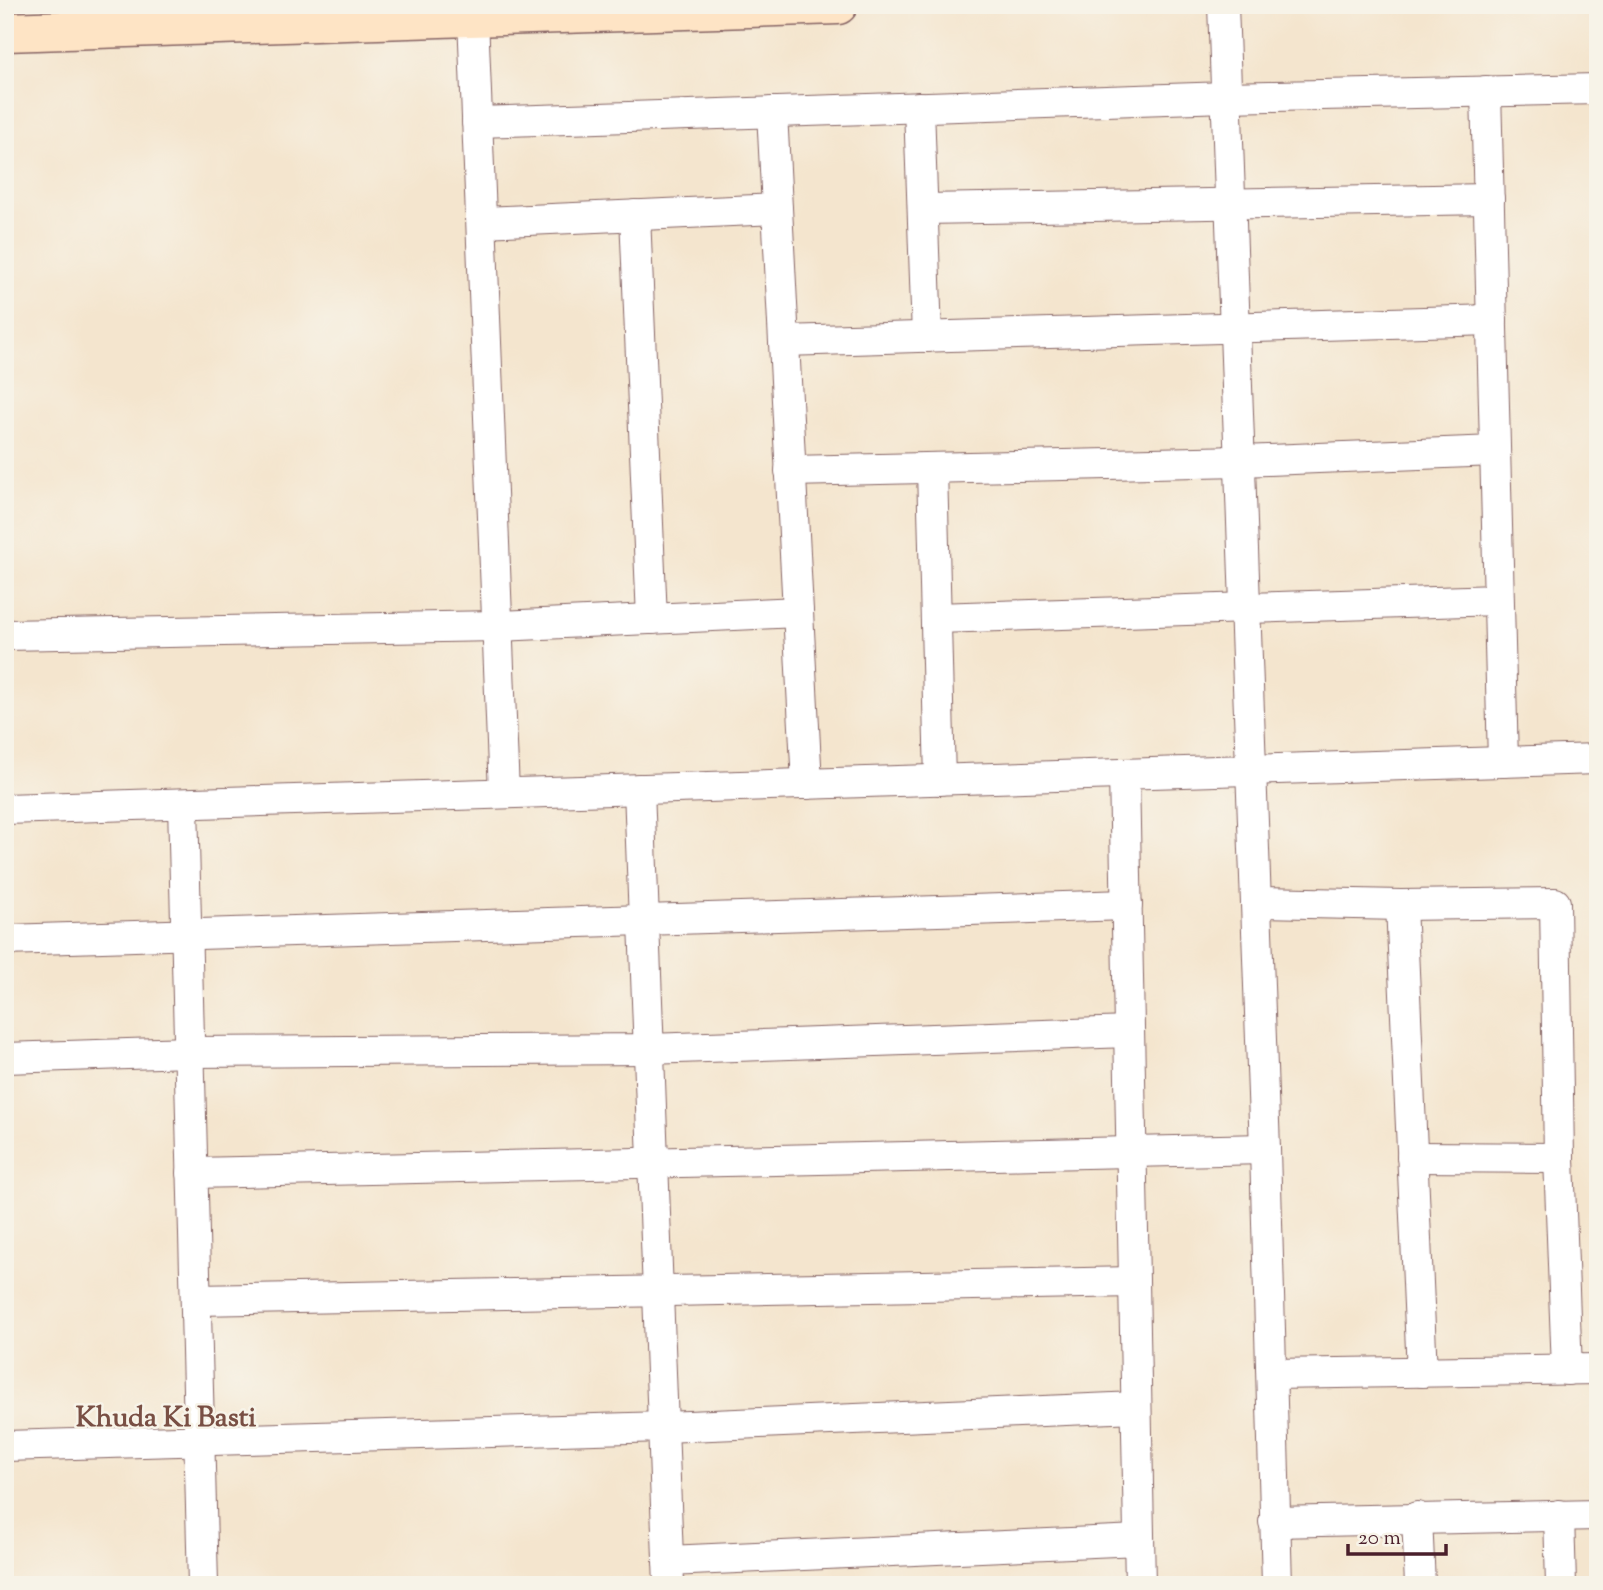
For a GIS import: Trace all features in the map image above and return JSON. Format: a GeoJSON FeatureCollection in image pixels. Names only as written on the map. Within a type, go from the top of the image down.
{"type":"FeatureCollection","features":[{"type":"Feature","properties":{"kind":"main road"},"geometry":{"type":"LineString","coordinates":[[5,32],[838,5]]}},
{"type":"Feature","properties":{"kind":"street"},"geometry":{"type":"LineString","coordinates":[[1223,5],[1247,608],[1277,1585]]}},
{"type":"Feature","properties":{"kind":"street"},"geometry":{"type":"LineString","coordinates":[[473,17],[505,793]]}},
{"type":"Feature","properties":{"kind":"street"},"geometry":{"type":"LineString","coordinates":[[477,121],[1227,97],[1598,89]]}},
{"type":"Feature","properties":{"kind":"street"},"geometry":{"type":"LineString","coordinates":[[1486,91],[1503,762]]}},
{"type":"Feature","properties":{"kind":"street"},"geometry":{"type":"LineString","coordinates":[[919,107],[927,337]]}},
{"type":"Feature","properties":{"kind":"street"},"geometry":{"type":"LineString","coordinates":[[772,112],[807,784]]}},
{"type":"Feature","properties":{"kind":"street"},"geometry":{"type":"LineString","coordinates":[[923,209],[1489,198]]}},
{"type":"Feature","properties":{"kind":"street"},"geometry":{"type":"LineString","coordinates":[[482,222],[777,209]]}},
{"type":"Feature","properties":{"kind":"street"},"geometry":{"type":"LineString","coordinates":[[635,215],[652,619]]}},
{"type":"Feature","properties":{"kind":"street"},"geometry":{"type":"LineString","coordinates":[[784,341],[1492,320]]}},
{"type":"Feature","properties":{"kind":"street"},"geometry":{"type":"LineString","coordinates":[[790,471],[1241,461],[1495,451]]}},
{"type":"Feature","properties":{"kind":"street"},"geometry":{"type":"LineString","coordinates":[[932,468],[940,780]]}},
{"type":"Feature","properties":{"kind":"street"},"geometry":{"type":"LineString","coordinates":[[936,618],[1498,600]]}},
{"type":"Feature","properties":{"kind":"street"},"geometry":{"type":"LineString","coordinates":[[5,635],[498,626],[798,612]]}},
{"type":"Feature","properties":{"kind":"street"},"geometry":{"type":"LineString","coordinates":[[5,809],[1598,759]]}},
{"type":"Feature","properties":{"kind":"street"},"geometry":{"type":"LineString","coordinates":[[1124,774],[1140,1585]]}},
{"type":"Feature","properties":{"kind":"street"},"geometry":{"type":"LineString","coordinates":[[639,789],[669,1573],[1139,1540]]}},
{"type":"Feature","properties":{"kind":"street"},"geometry":{"type":"LineString","coordinates":[[183,804],[203,1585]]}},
{"type":"Feature","properties":{"kind":"street"},"geometry":{"type":"LineString","coordinates":[[1257,902],[1401,905],[1555,903],[1559,1158],[1567,1370]]}},
{"type":"Feature","properties":{"kind":"street"},"geometry":{"type":"LineString","coordinates":[[5,940],[1127,905]]}},
{"type":"Feature","properties":{"kind":"street"},"geometry":{"type":"LineString","coordinates":[[1401,905],[1422,1372]]}},
{"type":"Feature","properties":{"kind":"street"},"geometry":{"type":"LineString","coordinates":[[5,1058],[189,1052],[649,1049],[1129,1032]]}},
{"type":"Feature","properties":{"kind":"street"},"geometry":{"type":"LineString","coordinates":[[192,1173],[1265,1149]]}},
{"type":"Feature","properties":{"kind":"street"},"geometry":{"type":"LineString","coordinates":[[1412,1157],[1559,1158]]}},
{"type":"Feature","properties":{"kind":"street"},"geometry":{"type":"LineString","coordinates":[[196,1300],[1134,1282]]}},
{"type":"Feature","properties":{"kind":"street"},"geometry":{"type":"LineString","coordinates":[[1272,1374],[1598,1369]]}},
{"type":"Feature","properties":{"kind":"street"},"geometry":{"type":"LineString","coordinates":[[5,1446],[664,1427],[1136,1407]]}},
{"type":"Feature","properties":{"kind":"street"},"geometry":{"type":"LineString","coordinates":[[1559,1515],[1561,1585]]}},
{"type":"Feature","properties":{"kind":"street"},"geometry":{"type":"LineString","coordinates":[[1274,1522],[1598,1515]]}},
{"type":"Feature","properties":{"kind":"street"},"geometry":{"type":"LineString","coordinates":[[1417,1517],[1420,1585]]}},
{"type":"Feature","properties":{"kind":"district","name":"Khuda Ki Basti"},"geometry":{"type":"Point","coordinates":[166,1419]}}]}
